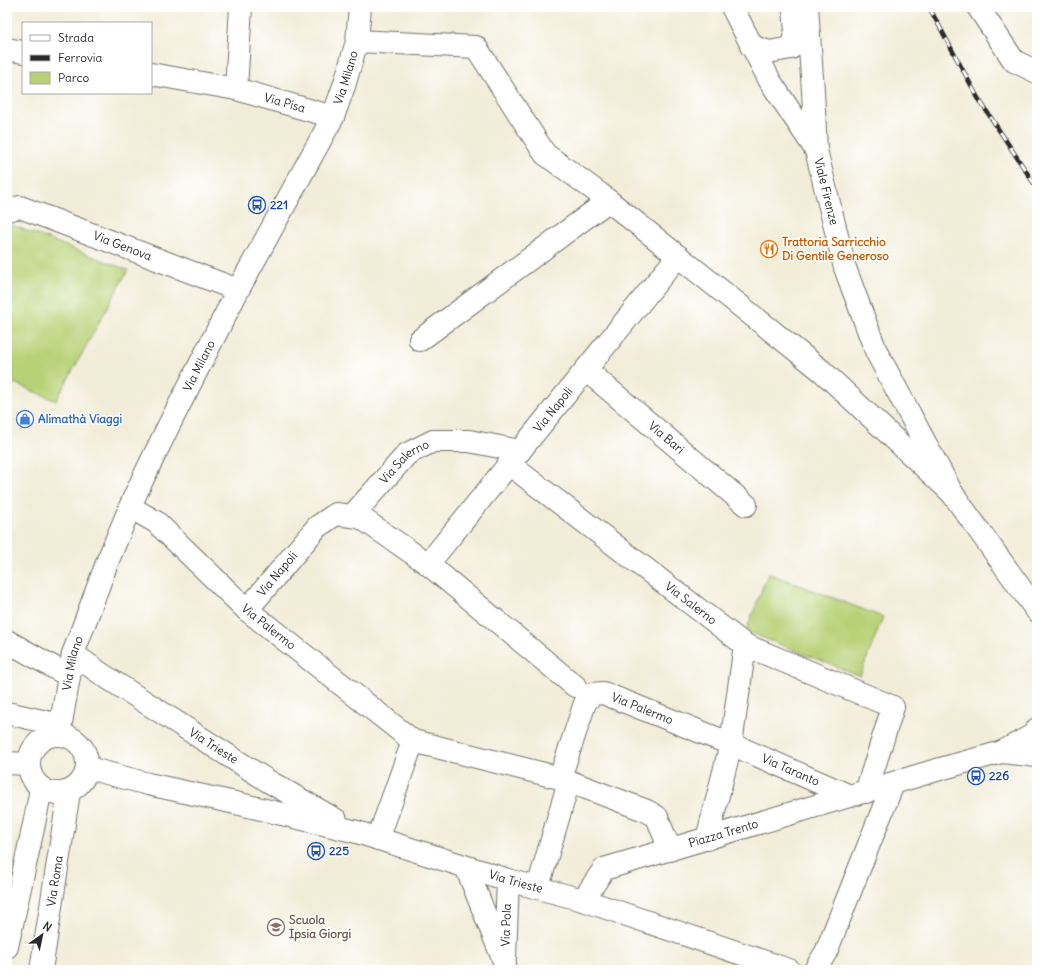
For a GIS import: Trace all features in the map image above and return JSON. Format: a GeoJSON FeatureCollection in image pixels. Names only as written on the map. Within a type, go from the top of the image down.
{"type":"FeatureCollection","features":[{"type":"Feature","properties":{"kind":"street"},"geometry":{"type":"LineString","coordinates":[[236,89],[241,7]]}},
{"type":"Feature","properties":{"kind":"street","name":"Via Milano"},"geometry":{"type":"LineString","coordinates":[[59,730],[73,654],[108,560],[130,507],[168,427],[238,290],[333,117],[345,83],[357,40],[360,7]]}},
{"type":"Feature","properties":{"kind":"street","name":"Viale Firenze"},"geometry":{"type":"LineString","coordinates":[[732,7],[770,81],[816,150],[845,268],[876,351],[952,494]]}},
{"type":"Feature","properties":{"kind":"street"},"geometry":{"type":"LineString","coordinates":[[752,46],[769,52],[791,48],[796,31],[794,7]]}},
{"type":"Feature","properties":{"kind":"street"},"geometry":{"type":"LineString","coordinates":[[807,7],[816,150]]}},
{"type":"Feature","properties":{"kind":"street"},"geometry":{"type":"LineString","coordinates":[[978,7],[1014,61],[1037,72]]}},
{"type":"Feature","properties":{"kind":"street"},"geometry":{"type":"LineString","coordinates":[[357,40],[476,47],[545,154],[608,201],[822,371],[952,494],[1037,611]]}},
{"type":"Feature","properties":{"kind":"street"},"geometry":{"type":"LineString","coordinates":[[7,49],[22,52]]}},
{"type":"Feature","properties":{"kind":"street","name":"Via Pisa"},"geometry":{"type":"LineString","coordinates":[[152,74],[236,89],[333,117]]}},
{"type":"Feature","properties":{"kind":"street"},"geometry":{"type":"LineString","coordinates":[[420,340],[608,201]]}},
{"type":"Feature","properties":{"kind":"street","name":"Via Genova"},"geometry":{"type":"LineString","coordinates":[[7,210],[20,207],[238,290]]}},
{"type":"Feature","properties":{"kind":"street","name":"Via Napoli"},"geometry":{"type":"LineString","coordinates":[[428,564],[678,256]]}},
{"type":"Feature","properties":{"kind":"street","name":"Via Bari"},"geometry":{"type":"LineString","coordinates":[[586,370],[746,505]]}},
{"type":"Feature","properties":{"kind":"street","name":"Via Salerno"},"geometry":{"type":"LineString","coordinates":[[352,516],[407,454],[433,441],[469,441],[515,457],[745,645],[893,707],[858,794]]}},
{"type":"Feature","properties":{"kind":"street","name":"Via Palermo"},"geometry":{"type":"LineString","coordinates":[[130,507],[156,522],[247,610],[413,741],[564,779],[647,811],[657,817],[670,850]]}},
{"type":"Feature","properties":{"kind":"street","name":"Via Napoli"},"geometry":{"type":"LineString","coordinates":[[247,610],[317,526],[336,514],[360,517],[428,564],[575,686]]}},
{"type":"Feature","properties":{"kind":"street"},"geometry":{"type":"LineString","coordinates":[[7,641],[68,676]]}},
{"type":"Feature","properties":{"kind":"street"},"geometry":{"type":"LineString","coordinates":[[707,839],[731,744],[745,645]]}},
{"type":"Feature","properties":{"kind":"street","name":"Via Trieste"},"geometry":{"type":"LineString","coordinates":[[73,654],[103,675],[268,781],[357,832]]}},
{"type":"Feature","properties":{"kind":"street","name":"Via Palermo"},"geometry":{"type":"LineString","coordinates":[[538,887],[584,703],[592,694],[603,693],[731,744]]}},
{"type":"Feature","properties":{"kind":"street"},"geometry":{"type":"LineString","coordinates":[[7,713],[59,730],[74,739],[85,751],[88,768],[81,783],[69,792],[55,794],[41,789],[17,764],[30,752],[36,743],[59,730]]}},
{"type":"Feature","properties":{"kind":"street"},"geometry":{"type":"LineString","coordinates":[[815,970],[826,952],[893,784],[1002,752],[1033,735],[1037,729]]}},
{"type":"Feature","properties":{"kind":"street"},"geometry":{"type":"LineString","coordinates":[[378,839],[413,741]]}},
{"type":"Feature","properties":{"kind":"street","name":"Via Taranto"},"geometry":{"type":"LineString","coordinates":[[731,744],[858,794]]}},
{"type":"Feature","properties":{"kind":"street"},"geometry":{"type":"LineString","coordinates":[[1002,752],[1037,756]]}},
{"type":"Feature","properties":{"kind":"street","name":"Via Trieste"},"geometry":{"type":"LineString","coordinates":[[88,768],[148,784],[357,832],[508,880],[583,900]]}},
{"type":"Feature","properties":{"kind":"street","name":"Piazza Trento"},"geometry":{"type":"LineString","coordinates":[[583,900],[604,869],[893,784]]}},
{"type":"Feature","properties":{"kind":"street"},"geometry":{"type":"LineString","coordinates":[[7,947],[41,789]]}},
{"type":"Feature","properties":{"kind":"street","name":"Via Roma"},"geometry":{"type":"LineString","coordinates":[[41,970],[69,792]]}},
{"type":"Feature","properties":{"kind":"street"},"geometry":{"type":"LineString","coordinates":[[466,867],[505,967]]}},
{"type":"Feature","properties":{"kind":"street","name":"Via Pola"},"geometry":{"type":"LineString","coordinates":[[505,967],[508,880]]}},
{"type":"Feature","properties":{"kind":"street"},"geometry":{"type":"LineString","coordinates":[[583,900],[789,970]]}},
{"type":"Feature","properties":{"kind":"green space"},"geometry":{"type":"Polygon","coordinates":[[[7,223],[128,270],[56,401],[7,380],[7,223]]]}},
{"type":"Feature","properties":{"kind":"green space"},"geometry":{"type":"Polygon","coordinates":[[[768,573],[883,617],[860,676],[746,631],[768,573]]]}},
{"type":"Feature","properties":{"kind":"railway"},"geometry":{"type":"LineString","coordinates":[[929,7],[978,98],[1037,188]]}},
{"type":"Feature","properties":{"kind":"place","name":"221"},"geometry":{"type":"Point","coordinates":[257,205]}},
{"type":"Feature","properties":{"kind":"place","name":"Trattoria Sarricchio Di Gentile Generoso"},"geometry":{"type":"Point","coordinates":[769,249]}},
{"type":"Feature","properties":{"kind":"place","name":"Alimathà Viaggi"},"geometry":{"type":"Point","coordinates":[25,419]}},
{"type":"Feature","properties":{"kind":"place","name":"226"},"geometry":{"type":"Point","coordinates":[976,776]}},
{"type":"Feature","properties":{"kind":"place","name":"225"},"geometry":{"type":"Point","coordinates":[316,851]}},
{"type":"Feature","properties":{"kind":"place","name":"Scuola Ipsia Giorgi"},"geometry":{"type":"Point","coordinates":[276,927]}}]}
